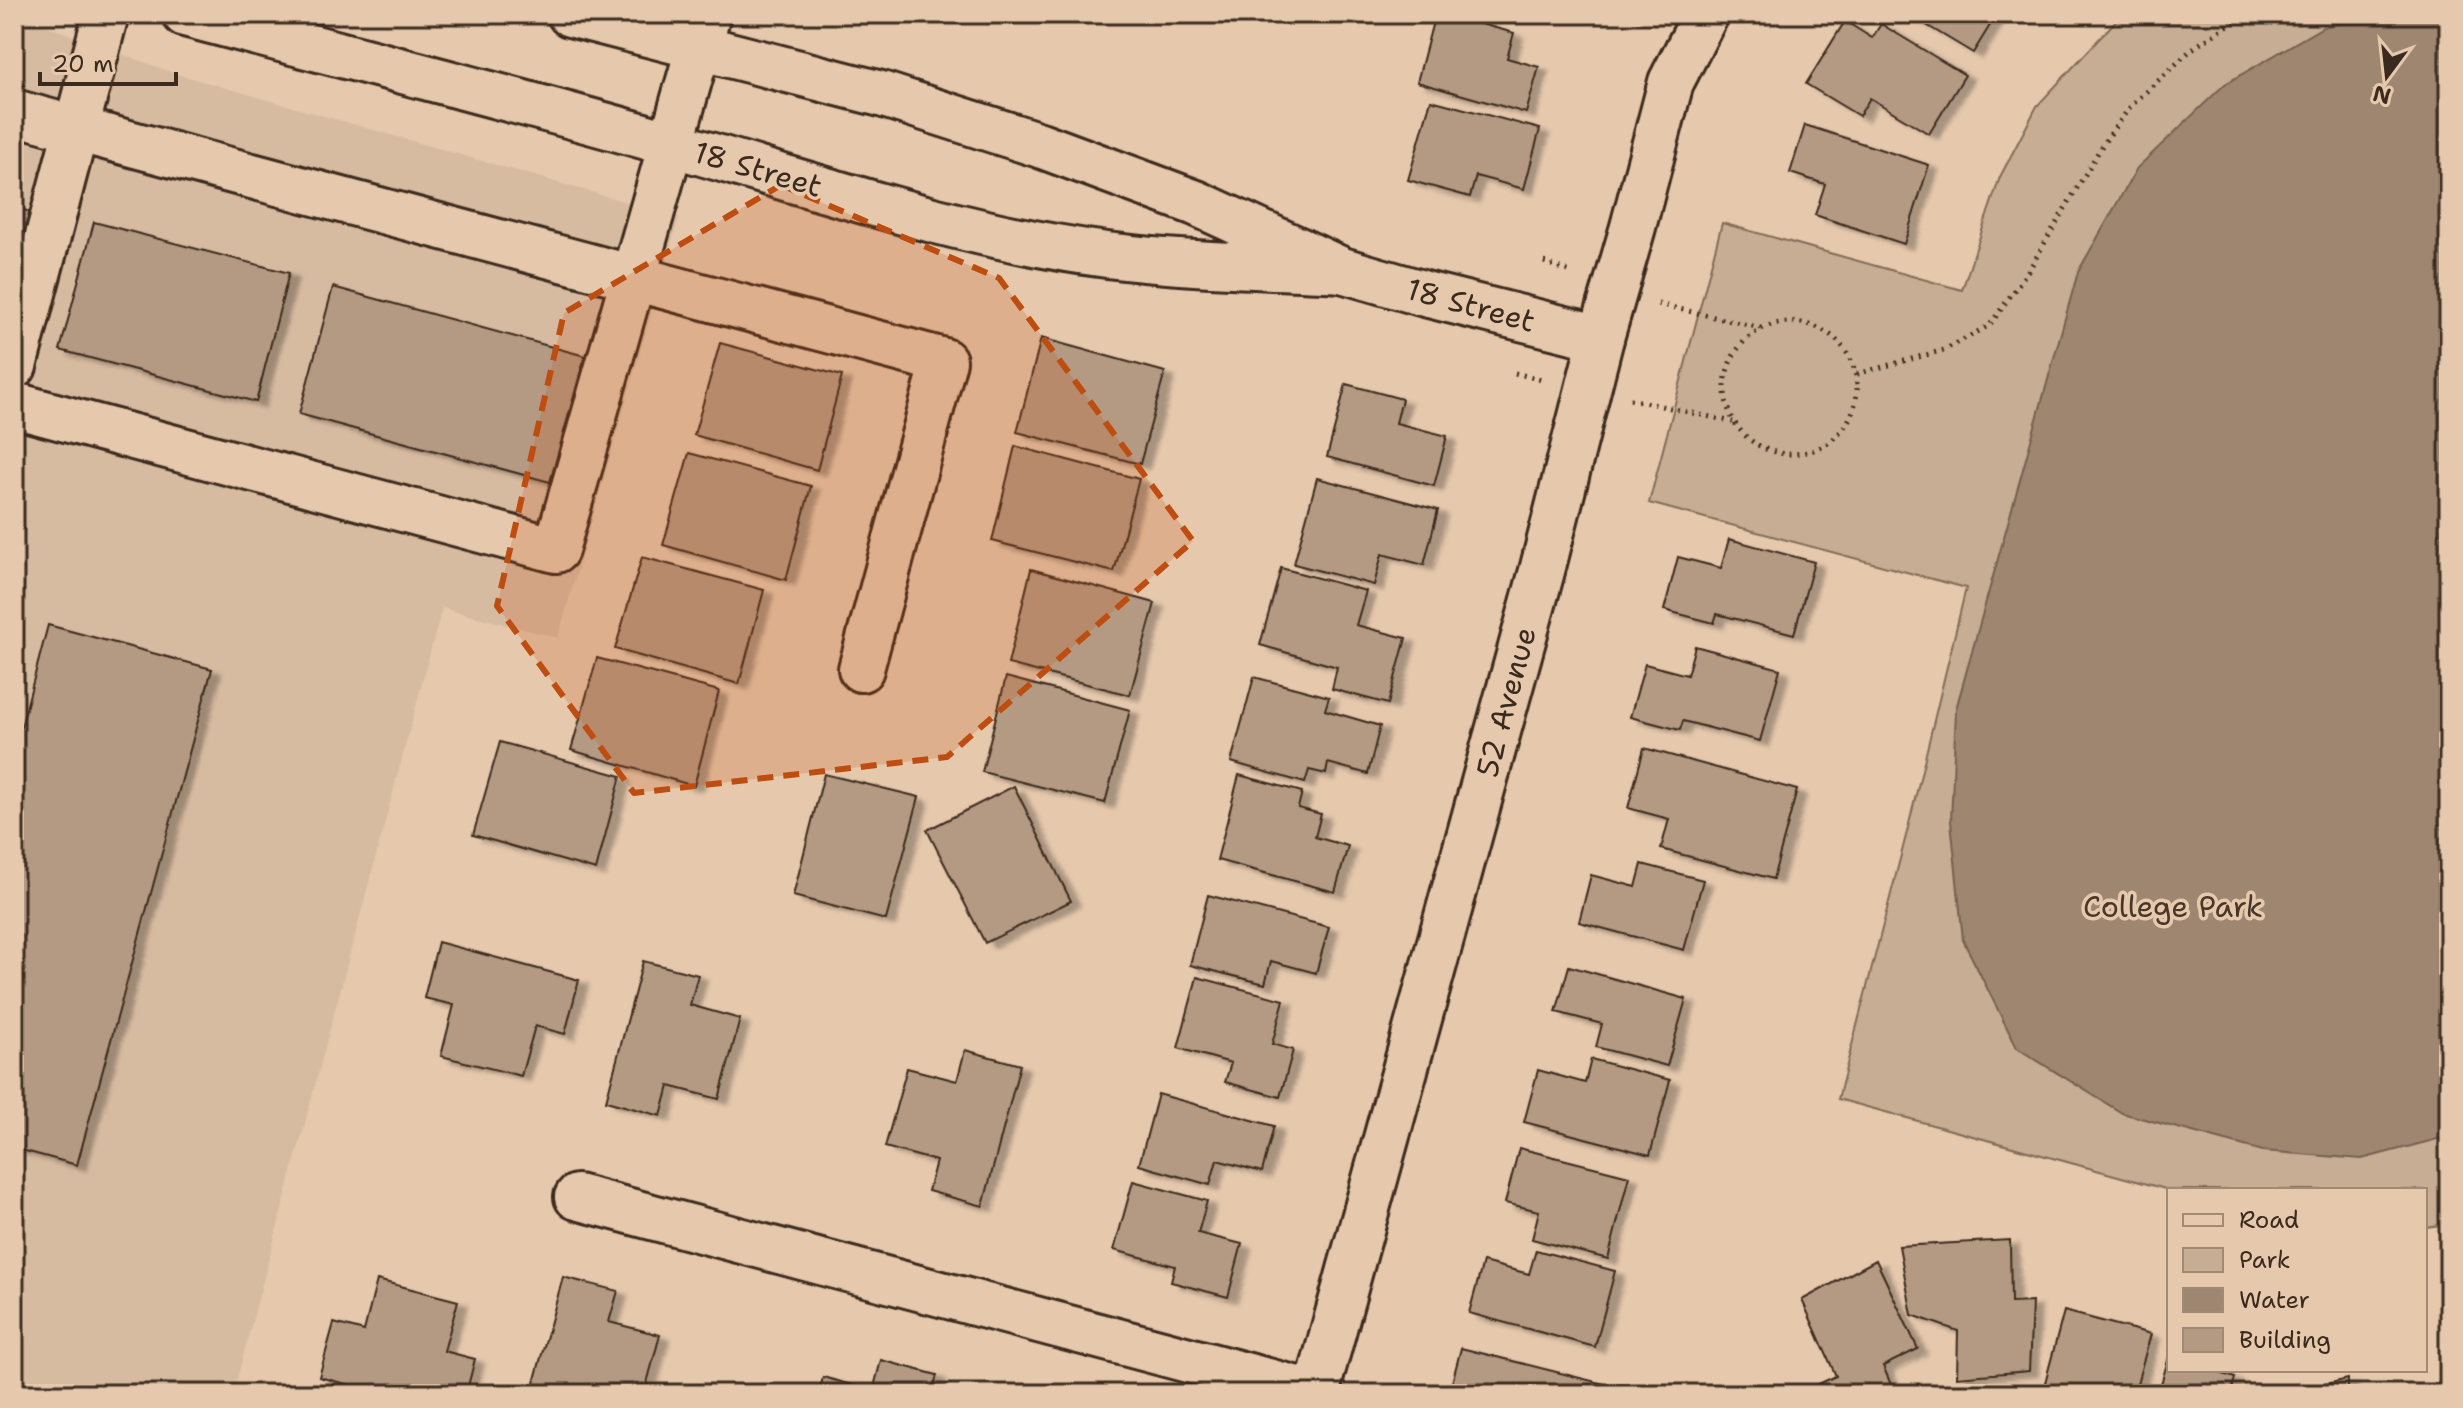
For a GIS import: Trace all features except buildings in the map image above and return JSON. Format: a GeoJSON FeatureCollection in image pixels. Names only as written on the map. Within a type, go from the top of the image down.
{"type":"FeatureCollection","features":[{"type":"Feature","properties":{"kind":"street"},"geometry":{"type":"LineString","coordinates":[[14,366],[106,14]]}},
{"type":"Feature","properties":{"kind":"street","name":"18 Street"},"geometry":{"type":"LineString","coordinates":[[185,14],[671,144],[851,197],[1030,241],[1106,255],[1342,270]]}},
{"type":"Feature","properties":{"kind":"street","name":"18 Street"},"geometry":{"type":"LineString","coordinates":[[570,14],[704,31],[881,94],[1040,145],[1196,203],[1342,270],[1601,338]]}},
{"type":"Feature","properties":{"kind":"street","name":"52 Avenue"},"geometry":{"type":"LineString","coordinates":[[1316,1394],[1542,571],[1671,82],[1706,14]]}},
{"type":"Feature","properties":{"kind":"street"},"geometry":{"type":"LineString","coordinates":[[14,405],[556,550],[704,31]]}},
{"type":"Feature","properties":{"kind":"street"},"geometry":{"type":"LineString","coordinates":[[14,112],[944,361],[861,669]]}},
{"type":"Feature","properties":{"kind":"street"},"geometry":{"type":"LineString","coordinates":[[577,1197],[1316,1394]]}},
{"type":"Feature","properties":{"kind":"path"},"geometry":{"type":"LineString","coordinates":[[1857,374],[1944,350],[1990,325],[2030,268],[2103,144],[2130,107],[2192,49],[2250,14]]}},
{"type":"Feature","properties":{"kind":"path"},"geometry":{"type":"LineString","coordinates":[[1660,305],[1762,329]]}},
{"type":"Feature","properties":{"kind":"path"},"geometry":{"type":"LineString","coordinates":[[1782,323],[1805,323],[1825,332],[1842,345],[1857,374],[1855,407],[1845,426],[1830,442],[1810,452],[1789,454],[1768,450],[1749,439],[1734,422],[1726,402],[1726,380],[1732,359],[1744,342],[1762,329],[1782,323]]}},
{"type":"Feature","properties":{"kind":"path"},"geometry":{"type":"LineString","coordinates":[[1635,400],[1734,422]]}},
{"type":"Feature","properties":{"kind":"highlighted area"},"geometry":{"type":"Polygon","coordinates":[[[781,185],[999,278],[1193,541],[947,757],[634,793],[497,606],[564,313],[781,185]]]}},
{"type":"Feature","properties":{"kind":"shaded area"},"geometry":{"type":"Polygon","coordinates":[[[14,17],[39,23],[174,73],[679,217],[558,638],[442,608],[233,1394],[14,1394],[14,17]]]}},
{"type":"Feature","properties":{"kind":"green space","name":"College Park"},"geometry":{"type":"Polygon","coordinates":[[[2122,14],[2449,14],[2449,1224],[2427,1227],[2427,1188],[2167,1189],[1838,1099],[1966,588],[1649,503],[1722,223],[1962,290],[2000,177],[2037,106],[2122,14]]]}},
{"type":"Feature","properties":{"kind":"water","name":"College Park"},"geometry":{"type":"Polygon","coordinates":[[[2382,14],[2449,14],[2449,1136],[2362,1159],[2263,1151],[2122,1113],[2017,1048],[1963,940],[1951,821],[1956,709],[2078,272],[2137,168],[2225,84],[2323,27],[2382,14]]]}}]}
